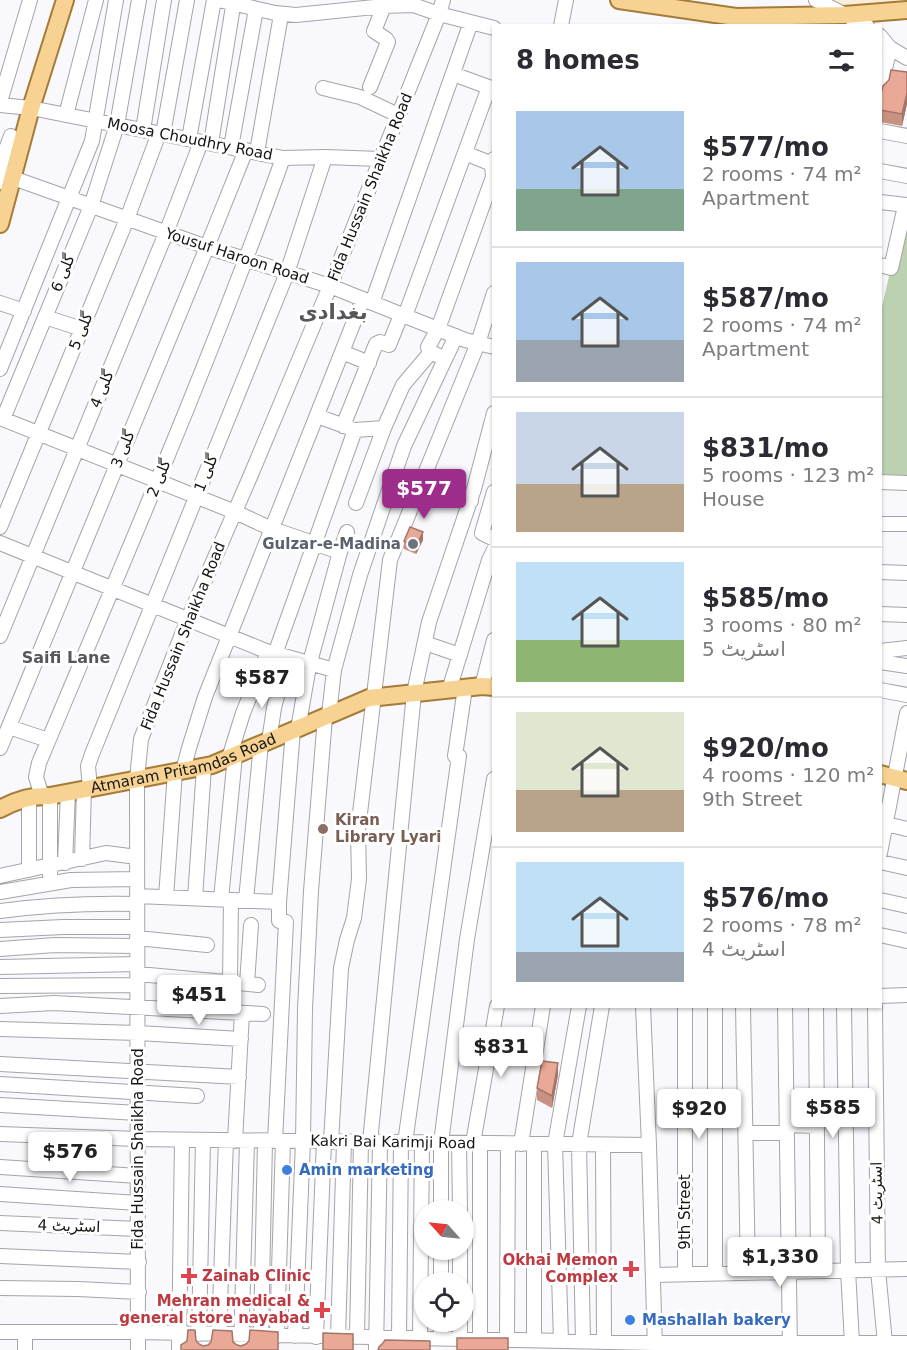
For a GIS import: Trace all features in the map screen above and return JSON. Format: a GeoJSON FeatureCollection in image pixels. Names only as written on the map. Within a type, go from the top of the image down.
{"type":"FeatureCollection","features":[{"type":"Feature","properties":{"kind":"main road"},"geometry":{"type":"LineString","coordinates":[[0,224],[7,158],[31,108],[65,0]]}},
{"type":"Feature","properties":{"kind":"main road"},"geometry":{"type":"LineString","coordinates":[[619,0],[734,21],[907,10]]}},
{"type":"Feature","properties":{"kind":"main road","name":"Atmaram Pritamdas Road"},"geometry":{"type":"LineString","coordinates":[[4,804],[212,765],[373,697],[488,686]]}},
{"type":"Feature","properties":{"kind":"street"},"geometry":{"type":"LineString","coordinates":[[0,103],[30,0]]}},
{"type":"Feature","properties":{"kind":"street"},"geometry":{"type":"LineString","coordinates":[[66,115],[96,0]]}},
{"type":"Feature","properties":{"kind":"street"},"geometry":{"type":"LineString","coordinates":[[0,369],[92,141],[116,0]]}},
{"type":"Feature","properties":{"kind":"street","name":"گلی 6"},"geometry":{"type":"LineString","coordinates":[[1,419],[91,206],[117,125],[140,0]]}},
{"type":"Feature","properties":{"kind":"street"},"geometry":{"type":"LineString","coordinates":[[143,130],[164,0]]}},
{"type":"Feature","properties":{"kind":"street","name":"گلی 5"},"geometry":{"type":"LineString","coordinates":[[0,527],[161,134],[187,0]]}},
{"type":"Feature","properties":{"kind":"street"},"geometry":{"type":"LineString","coordinates":[[201,141],[214,0]]}},
{"type":"Feature","properties":{"kind":"street"},"geometry":{"type":"LineString","coordinates":[[219,0],[281,15],[413,5],[492,27]]}},
{"type":"Feature","properties":{"kind":"street","name":"Fida Hussain Shaikha Road"},"geometry":{"type":"LineString","coordinates":[[138,1350],[137,779],[141,739],[188,619],[330,286],[443,0]]}},
{"type":"Feature","properties":{"kind":"street"},"geometry":{"type":"LineString","coordinates":[[561,24],[566,0]]}},
{"type":"Feature","properties":{"kind":"street"},"geometry":{"type":"LineString","coordinates":[[816,0],[863,24]]}},
{"type":"Feature","properties":{"kind":"street"},"geometry":{"type":"LineString","coordinates":[[201,141],[234,2]]}},
{"type":"Feature","properties":{"kind":"street"},"geometry":{"type":"LineString","coordinates":[[370,87],[388,42],[374,31],[384,6]]}},
{"type":"Feature","properties":{"kind":"street"},"geometry":{"type":"LineString","coordinates":[[245,150],[256,9]]}},
{"type":"Feature","properties":{"kind":"street"},"geometry":{"type":"LineString","coordinates":[[245,150],[281,15]]}},
{"type":"Feature","properties":{"kind":"street"},"geometry":{"type":"LineString","coordinates":[[166,897],[179,771],[189,748],[205,697],[316,416],[342,352],[367,301],[471,22]]}},
{"type":"Feature","properties":{"kind":"street"},"geometry":{"type":"LineString","coordinates":[[882,38],[890,48],[907,58]]}},
{"type":"Feature","properties":{"kind":"street"},"geometry":{"type":"LineString","coordinates":[[882,81],[890,48]]}},
{"type":"Feature","properties":{"kind":"street"},"geometry":{"type":"LineString","coordinates":[[230,982],[226,900],[232,757],[243,713],[277,654],[315,543],[369,363],[378,342],[389,345],[403,316],[491,88],[453,74]]}},
{"type":"Feature","properties":{"kind":"street"},"geometry":{"type":"LineString","coordinates":[[323,88],[360,97],[398,116]]}},
{"type":"Feature","properties":{"kind":"street","name":"Moosa Choudhry Road"},"geometry":{"type":"LineString","coordinates":[[0,103],[284,158],[380,159]]}},
{"type":"Feature","properties":{"kind":"street"},"geometry":{"type":"LineString","coordinates":[[882,131],[907,136]]}},
{"type":"Feature","properties":{"kind":"street"},"geometry":{"type":"LineString","coordinates":[[7,158],[11,136]]}},
{"type":"Feature","properties":{"kind":"street","name":"گلی 4"},"geometry":{"type":"LineString","coordinates":[[0,636],[166,233],[201,141]]}},
{"type":"Feature","properties":{"kind":"street","name":"گلی 3"},"geometry":{"type":"LineString","coordinates":[[0,748],[245,150]]}},
{"type":"Feature","properties":{"kind":"street"},"geometry":{"type":"LineString","coordinates":[[465,153],[492,162]]}},
{"type":"Feature","properties":{"kind":"street","name":"گلی 1"},"geometry":{"type":"LineString","coordinates":[[81,790],[92,754],[287,273],[325,157]]}},
{"type":"Feature","properties":{"kind":"street","name":"گلی 2"},"geometry":{"type":"LineString","coordinates":[[40,796],[36,777],[39,763],[158,481],[247,260],[284,158]]}},
{"type":"Feature","properties":{"kind":"street"},"geometry":{"type":"LineString","coordinates":[[882,171],[907,176]]}},
{"type":"Feature","properties":{"kind":"street","name":"Yousuf Haroon Road"},"geometry":{"type":"LineString","coordinates":[[6,180],[69,198],[207,247],[330,286],[456,336],[492,346]]}},
{"type":"Feature","properties":{"kind":"street"},"geometry":{"type":"LineString","coordinates":[[445,359],[429,351],[428,347],[438,329],[492,180]]}},
{"type":"Feature","properties":{"kind":"street"},"geometry":{"type":"LineString","coordinates":[[882,202],[906,206],[891,268],[882,266]]}},
{"type":"Feature","properties":{"kind":"street"},"geometry":{"type":"LineString","coordinates":[[316,1336],[333,1142],[341,968],[354,918],[358,879],[358,830],[390,560],[478,343],[492,299]]}},
{"type":"Feature","properties":{"kind":"street"},"geometry":{"type":"LineString","coordinates":[[0,303],[24,311]]}},
{"type":"Feature","properties":{"kind":"street"},"geometry":{"type":"LineString","coordinates":[[45,317],[81,329]]}},
{"type":"Feature","properties":{"kind":"street"},"geometry":{"type":"LineString","coordinates":[[295,1336],[303,1141],[305,997],[311,891],[327,716],[334,670],[360,575],[404,446],[456,336]]}},
{"type":"Feature","properties":{"kind":"street"},"geometry":{"type":"LineString","coordinates":[[342,352],[369,363]]}},
{"type":"Feature","properties":{"kind":"street"},"geometry":{"type":"LineString","coordinates":[[356,503],[382,432],[403,385],[431,352]]}},
{"type":"Feature","properties":{"kind":"street"},"geometry":{"type":"LineString","coordinates":[[316,416],[349,428],[382,432],[404,446]]}},
{"type":"Feature","properties":{"kind":"street"},"geometry":{"type":"LineString","coordinates":[[1,419],[235,512],[272,529],[340,552]]}},
{"type":"Feature","properties":{"kind":"street"},"geometry":{"type":"LineString","coordinates":[[356,1342],[370,1142],[414,693],[429,622],[471,501],[492,421]]}},
{"type":"Feature","properties":{"kind":"street"},"geometry":{"type":"LineString","coordinates":[[882,482],[907,483]]}},
{"type":"Feature","properties":{"kind":"street"},"geometry":{"type":"LineString","coordinates":[[451,494],[471,501]]}},
{"type":"Feature","properties":{"kind":"street"},"geometry":{"type":"LineString","coordinates":[[492,499],[482,533],[492,538]]}},
{"type":"Feature","properties":{"kind":"street"},"geometry":{"type":"LineString","coordinates":[[882,524],[907,524]]}},
{"type":"Feature","properties":{"kind":"street"},"geometry":{"type":"LineString","coordinates":[[261,1335],[286,922],[279,921],[279,902],[295,729],[309,663],[347,532]]}},
{"type":"Feature","properties":{"kind":"street"},"geometry":{"type":"LineString","coordinates":[[0,543],[229,636],[277,654],[334,670]]}},
{"type":"Feature","properties":{"kind":"street"},"geometry":{"type":"LineString","coordinates":[[399,1338],[403,1142],[459,756],[455,756],[460,655],[492,554]]}},
{"type":"Feature","properties":{"kind":"street"},"geometry":{"type":"LineString","coordinates":[[882,572],[907,573]]}},
{"type":"Feature","properties":{"kind":"street"},"geometry":{"type":"LineString","coordinates":[[882,614],[907,615]]}},
{"type":"Feature","properties":{"kind":"street"},"geometry":{"type":"LineString","coordinates":[[425,643],[460,655]]}},
{"type":"Feature","properties":{"kind":"street"},"geometry":{"type":"LineString","coordinates":[[882,651],[907,648]]}},
{"type":"Feature","properties":{"kind":"street"},"geometry":{"type":"LineString","coordinates":[[246,900],[265,743],[274,708],[277,654]]}},
{"type":"Feature","properties":{"kind":"street"},"geometry":{"type":"LineString","coordinates":[[488,686],[492,655]]}},
{"type":"Feature","properties":{"kind":"street"},"geometry":{"type":"LineString","coordinates":[[882,662],[907,666]]}},
{"type":"Feature","properties":{"kind":"street"},"geometry":{"type":"LineString","coordinates":[[882,690],[907,695]]}},
{"type":"Feature","properties":{"kind":"street"},"geometry":{"type":"LineString","coordinates":[[882,840],[907,713]]}},
{"type":"Feature","properties":{"kind":"street"},"geometry":{"type":"LineString","coordinates":[[9,727],[48,740]]}},
{"type":"Feature","properties":{"kind":"street"},"geometry":{"type":"LineString","coordinates":[[195,898],[204,767]]}},
{"type":"Feature","properties":{"kind":"street"},"geometry":{"type":"LineString","coordinates":[[81,790],[82,859]]}},
{"type":"Feature","properties":{"kind":"street"},"geometry":{"type":"LineString","coordinates":[[65,863],[81,790]]}},
{"type":"Feature","properties":{"kind":"street"},"geometry":{"type":"LineString","coordinates":[[441,1200],[441,1143],[467,939],[492,791]]}},
{"type":"Feature","properties":{"kind":"street"},"geometry":{"type":"LineString","coordinates":[[40,796],[50,866],[50,884]]}},
{"type":"Feature","properties":{"kind":"street"},"geometry":{"type":"LineString","coordinates":[[29,870],[40,796]]}},
{"type":"Feature","properties":{"kind":"street"},"geometry":{"type":"LineString","coordinates":[[886,824],[907,829]]}},
{"type":"Feature","properties":{"kind":"street"},"geometry":{"type":"LineString","coordinates":[[0,876],[106,854],[137,857]]}},
{"type":"Feature","properties":{"kind":"street"},"geometry":{"type":"LineString","coordinates":[[882,862],[907,868]]}},
{"type":"Feature","properties":{"kind":"street"},"geometry":{"type":"LineString","coordinates":[[0,892],[71,880],[137,879]]}},
{"type":"Feature","properties":{"kind":"street"},"geometry":{"type":"LineString","coordinates":[[0,911],[166,897],[279,902]]}},
{"type":"Feature","properties":{"kind":"street"},"geometry":{"type":"LineString","coordinates":[[882,900],[907,906]]}},
{"type":"Feature","properties":{"kind":"street"},"geometry":{"type":"LineString","coordinates":[[0,967],[137,974],[253,984],[251,925]]}},
{"type":"Feature","properties":{"kind":"street"},"geometry":{"type":"LineString","coordinates":[[0,930],[63,927],[207,945]]}},
{"type":"Feature","properties":{"kind":"street"},"geometry":{"type":"LineString","coordinates":[[882,935],[907,941]]}},
{"type":"Feature","properties":{"kind":"street"},"geometry":{"type":"LineString","coordinates":[[0,949],[137,937]]}},
{"type":"Feature","properties":{"kind":"street"},"geometry":{"type":"LineString","coordinates":[[0,986],[137,974]]}},
{"type":"Feature","properties":{"kind":"street"},"geometry":{"type":"LineString","coordinates":[[882,996],[907,995]]}},
{"type":"Feature","properties":{"kind":"street"},"geometry":{"type":"LineString","coordinates":[[0,1006],[54,1003],[263,1014]]}},
{"type":"Feature","properties":{"kind":"street"},"geometry":{"type":"LineString","coordinates":[[462,1200],[497,1008]]}},
{"type":"Feature","properties":{"kind":"street"},"geometry":{"type":"LineString","coordinates":[[507,1340],[521,1144],[543,1008]]}},
{"type":"Feature","properties":{"kind":"street"},"geometry":{"type":"LineString","coordinates":[[561,1341],[555,1144],[579,1008]]}},
{"type":"Feature","properties":{"kind":"street"},"geometry":{"type":"LineString","coordinates":[[583,1341],[579,1144],[602,1008]]}},
{"type":"Feature","properties":{"kind":"street"},"geometry":{"type":"LineString","coordinates":[[643,1008],[655,1346]]}},
{"type":"Feature","properties":{"kind":"street","name":"9th Street"},"geometry":{"type":"LineString","coordinates":[[685,1008],[685,1274]]}},
{"type":"Feature","properties":{"kind":"street"},"geometry":{"type":"LineString","coordinates":[[715,1008],[715,1274]]}},
{"type":"Feature","properties":{"kind":"street"},"geometry":{"type":"LineString","coordinates":[[743,1008],[748,1273]]}},
{"type":"Feature","properties":{"kind":"street"},"geometry":{"type":"LineString","coordinates":[[785,1008],[790,1347]]}},
{"type":"Feature","properties":{"kind":"street"},"geometry":{"type":"LineString","coordinates":[[816,1008],[818,1271]]}},
{"type":"Feature","properties":{"kind":"street"},"geometry":{"type":"LineString","coordinates":[[844,1008],[848,1270],[852,1343]]}},
{"type":"Feature","properties":{"kind":"street","name":"اسٹریٹ 4"},"geometry":{"type":"LineString","coordinates":[[875,1008],[878,1269],[885,1343]]}},
{"type":"Feature","properties":{"kind":"street"},"geometry":{"type":"LineString","coordinates":[[219,1334],[236,1140],[242,1013]]}},
{"type":"Feature","properties":{"kind":"street"},"geometry":{"type":"LineString","coordinates":[[0,1029],[241,1039]]}},
{"type":"Feature","properties":{"kind":"street"},"geometry":{"type":"LineString","coordinates":[[0,1064],[239,1077]]}},
{"type":"Feature","properties":{"kind":"street"},"geometry":{"type":"LineString","coordinates":[[0,1084],[197,1096]]}},
{"type":"Feature","properties":{"kind":"street"},"geometry":{"type":"LineString","coordinates":[[0,1105],[138,1113]]}},
{"type":"Feature","properties":{"kind":"street"},"geometry":{"type":"LineString","coordinates":[[746,1133],[817,1126]]}},
{"type":"Feature","properties":{"kind":"street","name":"Kakri Bai Karimji Road"},"geometry":{"type":"LineString","coordinates":[[0,1134],[182,1140],[649,1145]]}},
{"type":"Feature","properties":{"kind":"street"},"geometry":{"type":"LineString","coordinates":[[179,1350],[182,1140]]}},
{"type":"Feature","properties":{"kind":"street"},"geometry":{"type":"LineString","coordinates":[[203,1140],[202,1334],[204,1350]]}},
{"type":"Feature","properties":{"kind":"street"},"geometry":{"type":"LineString","coordinates":[[236,1140],[240,1350]]}},
{"type":"Feature","properties":{"kind":"street"},"geometry":{"type":"LineString","coordinates":[[274,1141],[277,1336]]}},
{"type":"Feature","properties":{"kind":"street"},"geometry":{"type":"LineString","coordinates":[[333,1142],[338,1337]]}},
{"type":"Feature","properties":{"kind":"street"},"geometry":{"type":"LineString","coordinates":[[370,1142],[376,1344]]}},
{"type":"Feature","properties":{"kind":"street"},"geometry":{"type":"LineString","coordinates":[[422,1143],[431,1341]]}},
{"type":"Feature","properties":{"kind":"street"},"geometry":{"type":"LineString","coordinates":[[471,1143],[480,1339]]}},
{"type":"Feature","properties":{"kind":"street"},"geometry":{"type":"LineString","coordinates":[[521,1144],[529,1344]]}},
{"type":"Feature","properties":{"kind":"street"},"geometry":{"type":"LineString","coordinates":[[603,1145],[604,1342]]}},
{"type":"Feature","properties":{"kind":"street"},"geometry":{"type":"LineString","coordinates":[[0,1167],[138,1176]]}},
{"type":"Feature","properties":{"kind":"street"},"geometry":{"type":"LineString","coordinates":[[0,1194],[138,1203]]}},
{"type":"Feature","properties":{"kind":"street","name":"اسٹریٹ 4"},"geometry":{"type":"LineString","coordinates":[[0,1223],[138,1229]]}},
{"type":"Feature","properties":{"kind":"street"},"geometry":{"type":"LineString","coordinates":[[0,1256],[139,1262]]}},
{"type":"Feature","properties":{"kind":"street"},"geometry":{"type":"LineString","coordinates":[[653,1275],[907,1269]]}},
{"type":"Feature","properties":{"kind":"street"},"geometry":{"type":"LineString","coordinates":[[0,1288],[139,1292]]}},
{"type":"Feature","properties":{"kind":"street"},"geometry":{"type":"LineString","coordinates":[[0,1332],[316,1336],[338,1337],[376,1344],[399,1338],[457,1342],[480,1339],[507,1340],[529,1344],[583,1341],[655,1346],[790,1347],[852,1343],[907,1343]]}},
{"type":"Feature","properties":{"kind":"street"},"geometry":{"type":"LineString","coordinates":[[25,1333],[25,1350]]}},
{"type":"Feature","properties":{"kind":"shaded area"},"geometry":{"type":"Polygon","coordinates":[[[817,0],[907,0],[907,12],[844,12],[817,0]]]}},
{"type":"Feature","properties":{"kind":"green space"},"geometry":{"type":"Polygon","coordinates":[[[907,205],[907,480],[882,479],[882,307],[907,205]]]}},
{"type":"Feature","properties":{"kind":"building"},"geometry":{"type":"Polygon","coordinates":[[[891,70],[907,72],[907,93],[902,114],[882,110],[882,90],[889,80],[891,70]]]}},
{"type":"Feature","properties":{"kind":"building"},"geometry":{"type":"Polygon","coordinates":[[[410,527],[423,532],[416,546],[404,541],[410,527]]]}},
{"type":"Feature","properties":{"kind":"building"},"geometry":{"type":"Polygon","coordinates":[[[542,1061],[558,1063],[552,1096],[537,1088],[542,1061]]]}},
{"type":"Feature","properties":{"kind":"building"},"geometry":{"type":"Polygon","coordinates":[[[188,1330],[195,1330],[196,1341],[203,1346],[211,1342],[213,1330],[232,1331],[233,1342],[241,1346],[249,1341],[250,1330],[278,1332],[278,1350],[181,1350],[181,1345],[187,1341],[188,1330]]]}},
{"type":"Feature","properties":{"kind":"building"},"geometry":{"type":"Polygon","coordinates":[[[323,1333],[353,1334],[353,1350],[323,1350],[323,1333]]]}},
{"type":"Feature","properties":{"kind":"building"},"geometry":{"type":"Polygon","coordinates":[[[457,1338],[508,1338],[508,1350],[457,1350],[457,1338]]]}},
{"type":"Feature","properties":{"kind":"building"},"geometry":{"type":"Polygon","coordinates":[[[385,1340],[430,1341],[430,1350],[378,1350],[385,1340]]]}},
{"type":"Feature","properties":{"kind":"place","name":"Gulzar-e-Madina"},"geometry":{"type":"Point","coordinates":[413,544]}},
{"type":"Feature","properties":{"kind":"place","name":"Kiran Library Lyari"},"geometry":{"type":"Point","coordinates":[323,829]}},
{"type":"Feature","properties":{"kind":"place","name":"Amin marketing"},"geometry":{"type":"Point","coordinates":[287,1170]}},
{"type":"Feature","properties":{"kind":"place","name":"Okhai Memon Complex"},"geometry":{"type":"Point","coordinates":[631,1269]}},
{"type":"Feature","properties":{"kind":"place","name":"Zainab Clinic"},"geometry":{"type":"Point","coordinates":[189,1276]}},
{"type":"Feature","properties":{"kind":"place","name":"Mehran medical & general store nayabad"},"geometry":{"type":"Point","coordinates":[322,1310]}},
{"type":"Feature","properties":{"kind":"place","name":"Mashallah bakery"},"geometry":{"type":"Point","coordinates":[630,1320]}},
{"type":"Feature","properties":{"kind":"district","name":"بغدادی"},"geometry":{"type":"Point","coordinates":[333,312]}},
{"type":"Feature","properties":{"kind":"district","name":"Saifi Lane"},"geometry":{"type":"Point","coordinates":[66,657]}}]}
